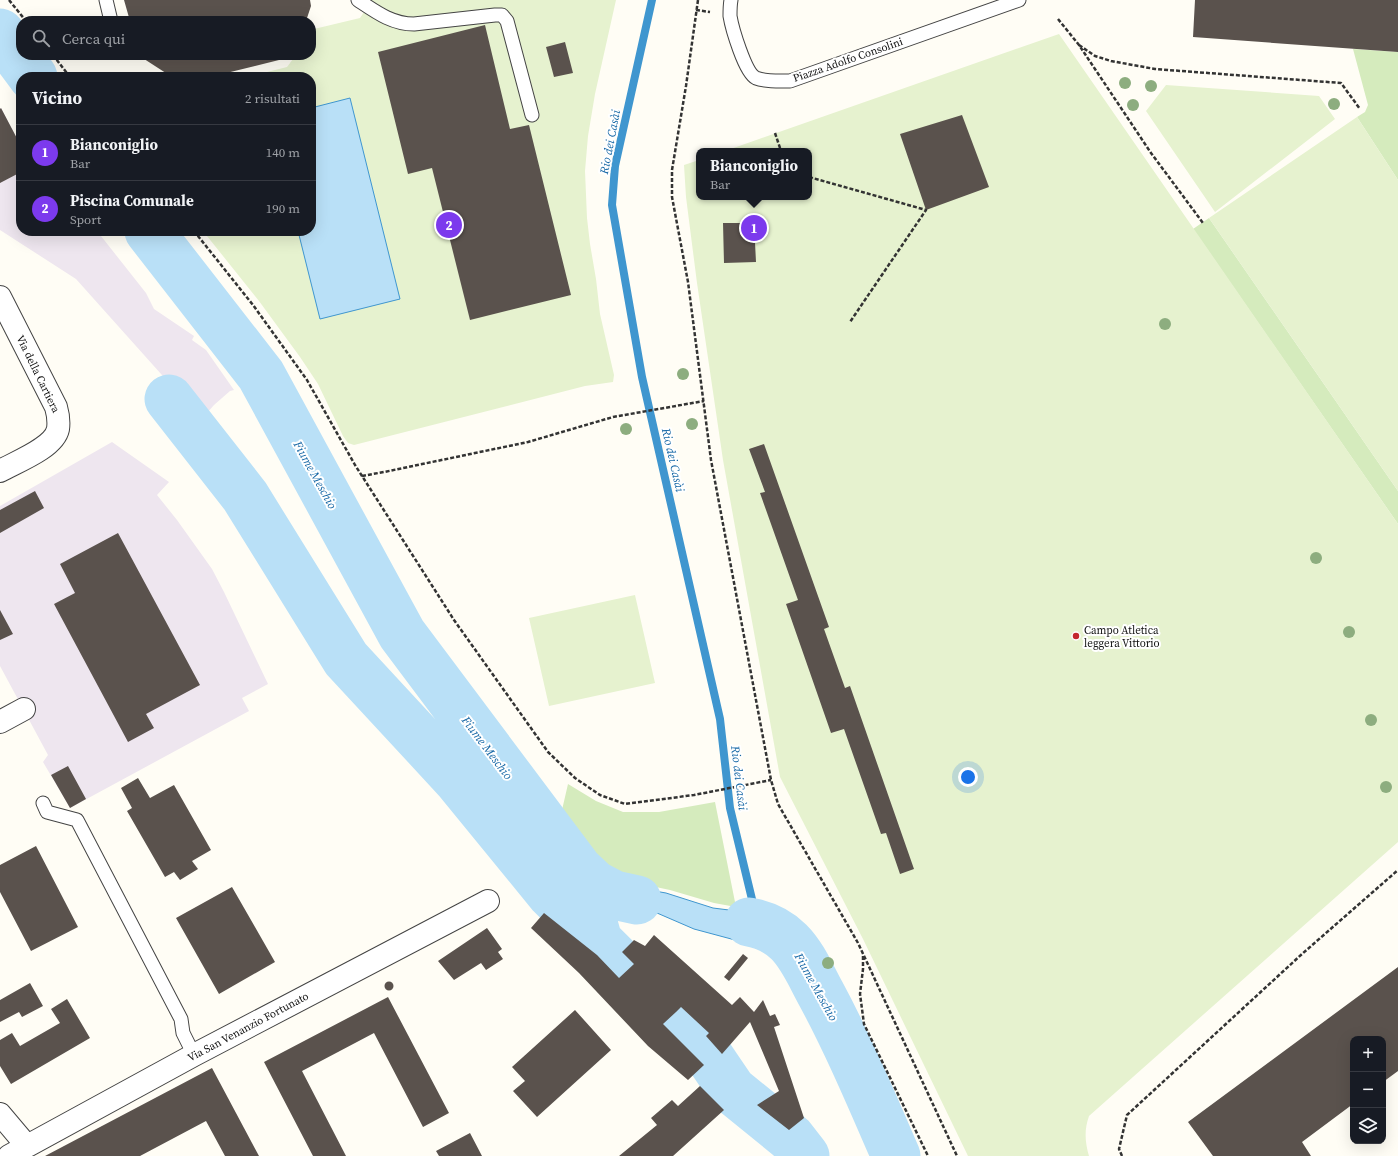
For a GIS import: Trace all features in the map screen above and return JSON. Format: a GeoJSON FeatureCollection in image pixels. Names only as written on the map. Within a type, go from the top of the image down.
{"type":"FeatureCollection","features":[{"type":"Feature","properties":{"kind":"street","name":"Via della Cartiera"},"geometry":{"type":"LineString","coordinates":[[0,297],[56,407],[58,417],[58,429],[50,442],[43,448],[0,471]]}},
{"type":"Feature","properties":{"kind":"street"},"geometry":{"type":"LineString","coordinates":[[0,722],[24,709]]}},
{"type":"Feature","properties":{"kind":"street","name":"Via San Venanzio Fortunato"},"geometry":{"type":"LineString","coordinates":[[18,1151],[194,1056],[488,901]]}},
{"type":"Feature","properties":{"kind":"street"},"geometry":{"type":"LineString","coordinates":[[0,1114],[18,1151]]}},
{"type":"Feature","properties":{"kind":"lane"},"geometry":{"type":"LineString","coordinates":[[106,0],[110,16]]}},
{"type":"Feature","properties":{"kind":"lane"},"geometry":{"type":"LineString","coordinates":[[358,0],[392,20],[403,24],[495,14],[502,15],[507,21],[532,115]]}},
{"type":"Feature","properties":{"kind":"lane","name":"Piazza Adolfo Consolini"},"geometry":{"type":"LineString","coordinates":[[731,0],[730,14],[732,25],[747,68],[754,77],[768,81],[790,80],[1019,0]]}},
{"type":"Feature","properties":{"kind":"lane"},"geometry":{"type":"LineString","coordinates":[[43,803],[47,812],[77,820],[181,1019],[183,1033],[194,1056]]}},
{"type":"Feature","properties":{"kind":"path"},"geometry":{"type":"LineString","coordinates":[[9,0],[22,16]]}},
{"type":"Feature","properties":{"kind":"path"},"geometry":{"type":"LineString","coordinates":[[698,0],[672,170],[672,198],[688,282],[711,460],[771,780],[778,804],[863,954],[957,1156]]}},
{"type":"Feature","properties":{"kind":"path"},"geometry":{"type":"LineString","coordinates":[[1058,19],[1079,45],[1151,153],[1203,222]]}},
{"type":"Feature","properties":{"kind":"path"},"geometry":{"type":"LineString","coordinates":[[1079,45],[1095,56],[1111,61],[1155,69],[1341,83],[1360,109]]}},
{"type":"Feature","properties":{"kind":"path"},"geometry":{"type":"LineString","coordinates":[[57,60],[66,72]]}},
{"type":"Feature","properties":{"kind":"path"},"geometry":{"type":"LineString","coordinates":[[774,133],[781,148]]}},
{"type":"Feature","properties":{"kind":"path"},"geometry":{"type":"LineString","coordinates":[[812,178],[926,210],[850,322]]}},
{"type":"Feature","properties":{"kind":"path"},"geometry":{"type":"LineString","coordinates":[[198,236],[253,305],[307,380],[362,476],[454,620],[548,752],[575,778],[600,795],[625,804],[716,791],[771,780]]}},
{"type":"Feature","properties":{"kind":"path"},"geometry":{"type":"LineString","coordinates":[[362,476],[528,442],[613,417],[704,401]]}},
{"type":"Feature","properties":{"kind":"path"},"geometry":{"type":"LineString","coordinates":[[1122,1156],[1119,1149],[1127,1115],[1302,954],[1398,870]]}},
{"type":"Feature","properties":{"kind":"path"},"geometry":{"type":"LineString","coordinates":[[863,954],[860,994],[864,1024],[928,1156]]}},
{"type":"Feature","properties":{"kind":"shaded area"},"geometry":{"type":"Polygon","coordinates":[[[1,108],[16,136],[16,236],[101,236],[146,293],[154,309],[194,336],[192,340],[206,350],[234,390],[230,391],[214,405],[200,421],[187,403],[76,279],[0,230],[1,108]]]}},
{"type":"Feature","properties":{"kind":"shaded area"},"geometry":{"type":"Polygon","coordinates":[[[112,442],[169,482],[157,495],[212,569],[268,684],[242,698],[249,711],[70,808],[43,762],[48,755],[0,666],[0,506],[112,442]]]}},
{"type":"Feature","properties":{"kind":"green space"},"geometry":{"type":"Polygon","coordinates":[[[372,0],[616,0],[595,94],[588,136],[585,171],[587,218],[590,244],[600,314],[614,375],[613,382],[585,386],[354,445],[348,443],[343,436],[318,384],[300,357],[259,301],[207,236],[316,236],[316,72],[267,72],[287,67],[292,60],[316,60],[316,29],[360,18],[372,0]]]}},
{"type":"Feature","properties":{"kind":"green space","name":"Campo Atletica leggera Vittorio"},"geometry":{"type":"Polygon","coordinates":[[[1059,34],[1398,524],[1398,842],[1089,1116],[1086,1126],[1086,1136],[1089,1156],[968,1156],[863,939],[780,777],[723,460],[697,283],[686,197],[684,165],[696,161],[696,200],[812,200],[812,148],[734,148],[1059,34]]]}},
{"type":"Feature","properties":{"kind":"green space"},"geometry":{"type":"Polygon","coordinates":[[[1353,49],[1398,52],[1398,180],[1357,117],[1365,112],[1368,105],[1353,49]]]}},
{"type":"Feature","properties":{"kind":"green space"},"geometry":{"type":"Polygon","coordinates":[[[1166,85],[1319,96],[1335,119],[1215,212],[1146,111],[1166,85]]]}},
{"type":"Feature","properties":{"kind":"green space"},"geometry":{"type":"Polygon","coordinates":[[[1357,117],[1398,180],[1398,491],[1209,218],[1357,117]]]}},
{"type":"Feature","properties":{"kind":"green space"},"geometry":{"type":"Polygon","coordinates":[[[1209,218],[1398,491],[1398,524],[1193,229],[1209,218]]]}},
{"type":"Feature","properties":{"kind":"green space"},"geometry":{"type":"Polygon","coordinates":[[[635,595],[655,683],[549,706],[529,618],[635,595]]]}},
{"type":"Feature","properties":{"kind":"green space"},"geometry":{"type":"Polygon","coordinates":[[[568,784],[596,801],[623,812],[659,812],[715,802],[736,907],[714,903],[670,890],[618,879],[590,854],[562,810],[568,784]]]}},
{"type":"Feature","properties":{"kind":"water"},"geometry":{"type":"Polygon","coordinates":[[[350,98],[400,299],[320,319],[299,236],[316,236],[316,107],[350,98]]]}},
{"type":"Feature","properties":{"kind":"water"},"geometry":{"type":"Polygon","coordinates":[[[578,869],[609,883],[666,893],[713,908],[745,912],[755,911],[782,926],[798,943],[802,959],[801,976],[764,951],[735,940],[694,929],[657,913],[624,909],[596,898],[580,884],[578,869]]]}},
{"type":"Feature","properties":{"kind":"building"},"geometry":{"type":"Polygon","coordinates":[[[124,0],[310,0],[311,6],[308,16],[129,16],[124,0]]]}},
{"type":"Feature","properties":{"kind":"building"},"geometry":{"type":"Polygon","coordinates":[[[1195,0],[1398,0],[1398,52],[1193,37],[1195,0]]]}},
{"type":"Feature","properties":{"kind":"building"},"geometry":{"type":"Polygon","coordinates":[[[485,25],[510,129],[529,125],[571,295],[470,320],[432,168],[408,174],[378,52],[485,25]]]}},
{"type":"Feature","properties":{"kind":"building"},"geometry":{"type":"Polygon","coordinates":[[[565,42],[573,73],[554,77],[546,47],[565,42]]]}},
{"type":"Feature","properties":{"kind":"building"},"geometry":{"type":"Polygon","coordinates":[[[146,60],[279,60],[230,72],[164,72],[146,60]]]}},
{"type":"Feature","properties":{"kind":"building"},"geometry":{"type":"Polygon","coordinates":[[[1,108],[16,136],[16,175],[0,183],[1,108]]]}},
{"type":"Feature","properties":{"kind":"building"},"geometry":{"type":"Polygon","coordinates":[[[962,115],[989,187],[926,210],[900,134],[962,115]]]}},
{"type":"Feature","properties":{"kind":"building"},"geometry":{"type":"Polygon","coordinates":[[[723,223],[754,223],[756,262],[724,263],[723,223]]]}},
{"type":"Feature","properties":{"kind":"building"},"geometry":{"type":"Polygon","coordinates":[[[764,444],[829,627],[824,629],[845,688],[850,686],[914,869],[900,874],[886,833],[881,834],[844,729],[831,733],[786,604],[798,600],[760,493],[765,492],[749,449],[764,444]]]}},
{"type":"Feature","properties":{"kind":"building"},"geometry":{"type":"Polygon","coordinates":[[[35,491],[44,508],[0,533],[0,510],[35,491]]]}},
{"type":"Feature","properties":{"kind":"building"},"geometry":{"type":"Polygon","coordinates":[[[118,533],[200,685],[146,714],[154,728],[128,742],[54,604],[75,593],[60,564],[118,533]]]}},
{"type":"Feature","properties":{"kind":"building"},"geometry":{"type":"Polygon","coordinates":[[[0,610],[13,634],[0,640],[0,610]]]}},
{"type":"Feature","properties":{"kind":"building"},"geometry":{"type":"Polygon","coordinates":[[[68,766],[86,799],[70,808],[51,775],[68,766]]]}},
{"type":"Feature","properties":{"kind":"building"},"geometry":{"type":"Polygon","coordinates":[[[138,778],[150,798],[174,785],[211,850],[192,861],[198,869],[180,880],[174,872],[165,877],[127,811],[132,808],[121,788],[138,778]]]}},
{"type":"Feature","properties":{"kind":"building"},"geometry":{"type":"Polygon","coordinates":[[[36,846],[78,927],[31,951],[0,892],[0,865],[36,846]]]}},
{"type":"Feature","properties":{"kind":"building"},"geometry":{"type":"Polygon","coordinates":[[[232,887],[275,962],[219,994],[176,918],[232,887]]]}},
{"type":"Feature","properties":{"kind":"building"},"geometry":{"type":"Polygon","coordinates":[[[544,913],[597,955],[619,978],[634,964],[622,952],[634,940],[645,946],[654,935],[732,1005],[740,997],[754,1012],[763,1000],[770,1016],[775,1014],[780,1025],[774,1027],[804,1118],[789,1130],[757,1105],[779,1091],[750,1022],[722,1054],[706,1036],[709,1033],[681,1007],[663,1024],[704,1065],[688,1080],[648,1046],[579,973],[531,928],[544,913]]]}},
{"type":"Feature","properties":{"kind":"building"},"geometry":{"type":"Polygon","coordinates":[[[487,928],[502,949],[498,952],[503,959],[486,970],[481,963],[454,980],[438,961],[487,928]]]}},
{"type":"Feature","properties":{"kind":"building"},"geometry":{"type":"Polygon","coordinates":[[[743,954],[748,958],[729,981],[724,977],[743,954]]]}},
{"type":"Feature","properties":{"kind":"building"},"geometry":{"type":"Polygon","coordinates":[[[1398,967],[1398,1071],[1386,1080],[1386,1036],[1350,1036],[1350,1106],[1302,1142],[1311,1156],[1213,1156],[1188,1122],[1398,967]]]}},
{"type":"Feature","properties":{"kind":"building"},"geometry":{"type":"Polygon","coordinates":[[[387,982],[391,982],[393,986],[391,990],[387,990],[385,988],[385,984],[387,982]]]}},
{"type":"Feature","properties":{"kind":"building"},"geometry":{"type":"Polygon","coordinates":[[[30,983],[43,1006],[22,1017],[19,1012],[0,1022],[0,1000],[30,983]]]}},
{"type":"Feature","properties":{"kind":"building"},"geometry":{"type":"Polygon","coordinates":[[[388,997],[449,1113],[423,1127],[374,1033],[302,1071],[346,1156],[313,1156],[264,1062],[388,997]]]}},
{"type":"Feature","properties":{"kind":"building"},"geometry":{"type":"Polygon","coordinates":[[[67,999],[90,1038],[11,1084],[0,1066],[0,1040],[12,1033],[20,1046],[60,1023],[51,1009],[67,999]]]}},
{"type":"Feature","properties":{"kind":"building"},"geometry":{"type":"Polygon","coordinates":[[[575,1010],[611,1050],[537,1117],[513,1091],[525,1081],[512,1067],[575,1010]]]}},
{"type":"Feature","properties":{"kind":"building"},"geometry":{"type":"Polygon","coordinates":[[[212,1068],[259,1156],[225,1156],[206,1121],[140,1156],[45,1156],[212,1068]]]}},
{"type":"Feature","properties":{"kind":"building"},"geometry":{"type":"Polygon","coordinates":[[[700,1086],[724,1110],[673,1156],[619,1156],[657,1125],[651,1118],[672,1100],[678,1106],[700,1086]]]}},
{"type":"Feature","properties":{"kind":"building"},"geometry":{"type":"Polygon","coordinates":[[[470,1133],[482,1156],[439,1156],[436,1151],[470,1133]]]}},
{"type":"Feature","properties":{"kind":"waterway","name":"Rio dei Casài"},"geometry":{"type":"LineString","coordinates":[[652,0],[615,166],[612,205],[642,377],[720,719],[730,808],[757,920]]}},
{"type":"Feature","properties":{"kind":"waterway","name":"Fiume Meschio"},"geometry":{"type":"LineString","coordinates":[[0,33],[16,54]]}},
{"type":"Feature","properties":{"kind":"waterway","name":"Fiume Meschio"},"geometry":{"type":"LineString","coordinates":[[20,60],[29,72]]}},
{"type":"Feature","properties":{"kind":"waterway","name":"Fiume Meschio"},"geometry":{"type":"LineString","coordinates":[[153,236],[261,375],[402,634],[578,869],[595,885],[614,895],[637,900]]}},
{"type":"Feature","properties":{"kind":"waterway"},"geometry":{"type":"LineString","coordinates":[[169,399],[245,496],[346,659],[457,779],[551,894],[598,941]]}},
{"type":"Feature","properties":{"kind":"waterway"},"geometry":{"type":"LineString","coordinates":[[589,909],[598,941],[698,1040],[732,1090],[791,1138],[805,1156]]}},
{"type":"Feature","properties":{"kind":"waterway","name":"Fiume Meschio"},"geometry":{"type":"LineString","coordinates":[[749,922],[766,927],[776,932],[789,942],[803,960],[860,1074],[896,1156]]}},
{"type":"Feature","properties":{"kind":"place","name":"Piscina Comunale"},"geometry":{"type":"Point","coordinates":[449,225]}},
{"type":"Feature","properties":{"kind":"place","name":"Bianconiglio"},"geometry":{"type":"Point","coordinates":[754,228]}},
{"type":"Feature","properties":{"kind":"place","name":"Campo Atletica leggera Vittorio"},"geometry":{"type":"Point","coordinates":[1076,636]}}]}
